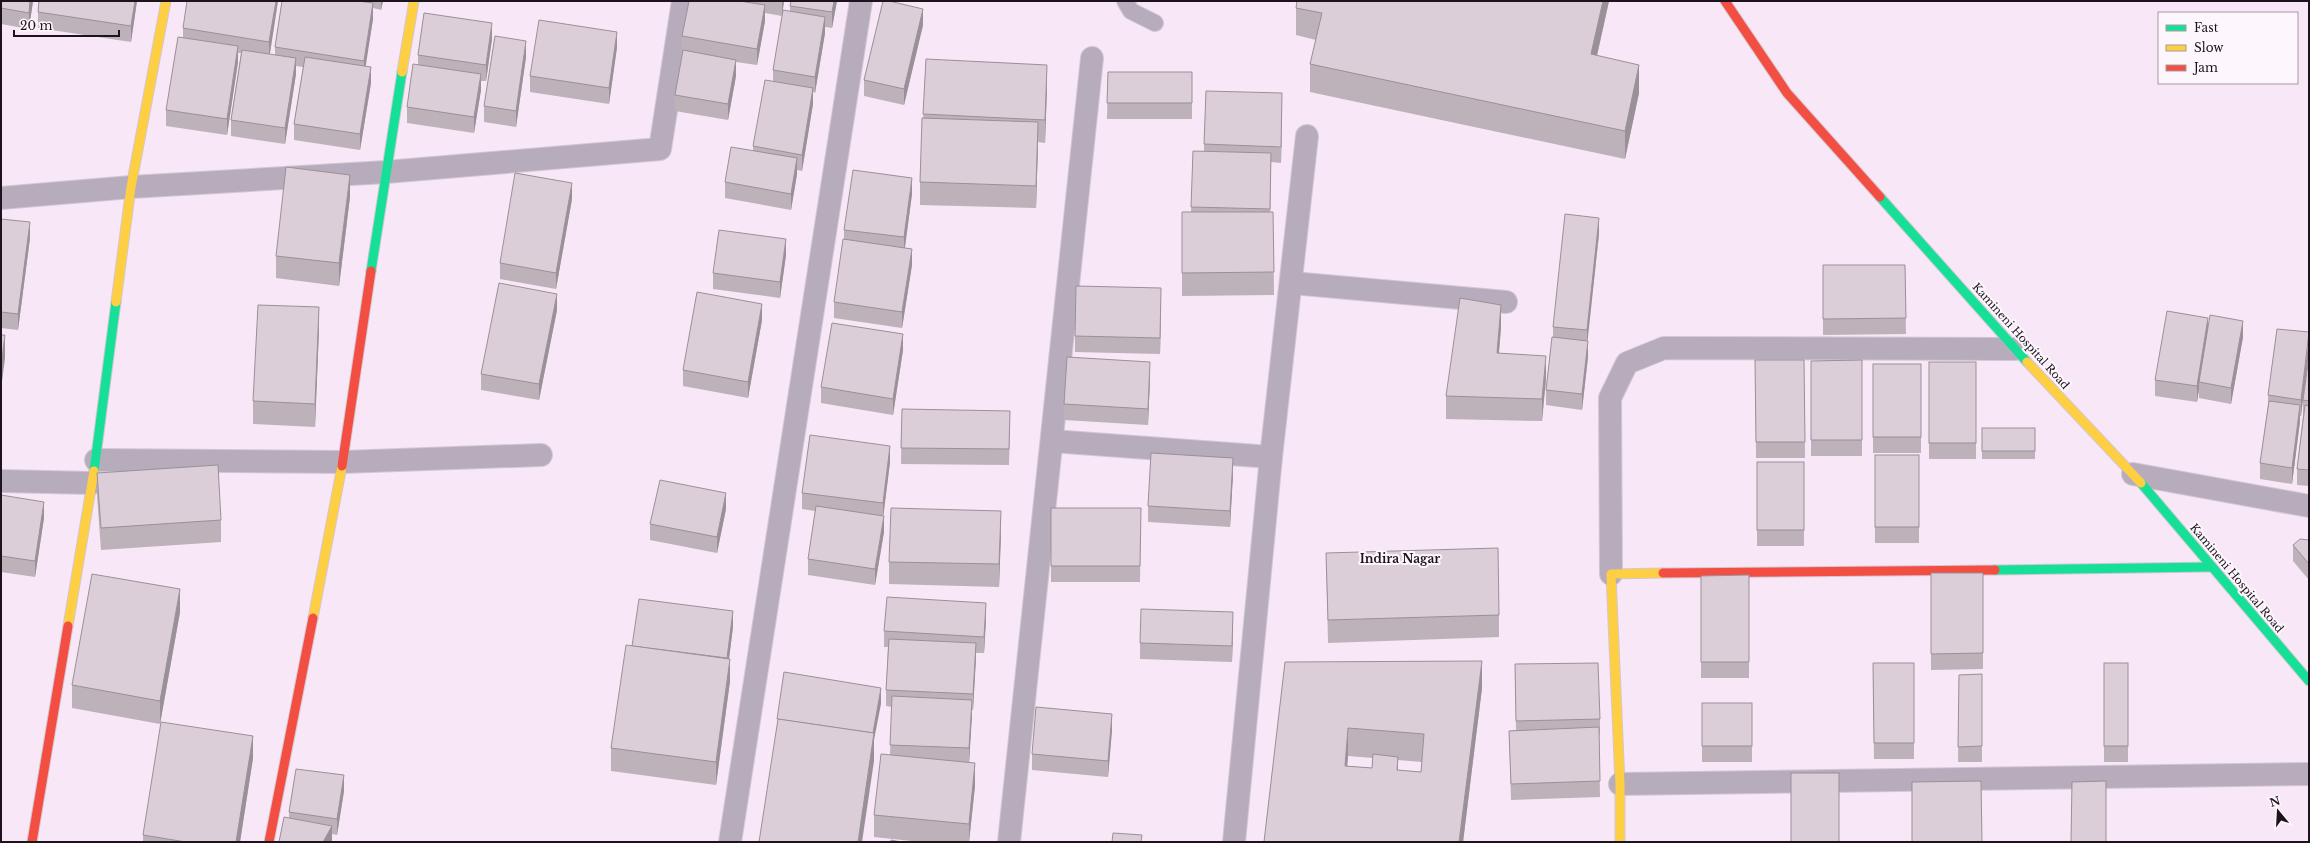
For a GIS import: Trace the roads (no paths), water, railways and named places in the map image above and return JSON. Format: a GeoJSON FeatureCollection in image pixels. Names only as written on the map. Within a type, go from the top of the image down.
{"type":"FeatureCollection","features":[{"type":"Feature","properties":{"kind":"street"},"geometry":{"type":"LineString","coordinates":[[32,842],[96,460],[131,187],[166,1]]}},
{"type":"Feature","properties":{"kind":"street"},"geometry":{"type":"LineString","coordinates":[[269,842],[343,462],[386,172],[414,1]]}},
{"type":"Feature","properties":{"kind":"street"},"geometry":{"type":"LineString","coordinates":[[1,198],[131,187],[386,172],[660,149],[683,1]]}},
{"type":"Feature","properties":{"kind":"street"},"geometry":{"type":"LineString","coordinates":[[730,842],[861,1]]}},
{"type":"Feature","properties":{"kind":"street","name":"Kamineni Hospital Road"},"geometry":{"type":"LineString","coordinates":[[1725,1],[1787,93],[2015,349],[2133,474],[2309,681]]}},
{"type":"Feature","properties":{"kind":"street"},"geometry":{"type":"LineString","coordinates":[[1009,842],[1092,58]]}},
{"type":"Feature","properties":{"kind":"street"},"geometry":{"type":"LineString","coordinates":[[1234,842],[1271,457],[1292,282],[1307,136]]}},
{"type":"Feature","properties":{"kind":"street"},"geometry":{"type":"LineString","coordinates":[[1292,282],[1506,302]]}},
{"type":"Feature","properties":{"kind":"street"},"geometry":{"type":"LineString","coordinates":[[1620,842],[1620,784],[1611,574],[1610,398],[1627,363],[1664,348],[2015,349]]}},
{"type":"Feature","properties":{"kind":"street"},"geometry":{"type":"LineString","coordinates":[[1052,441],[1271,457]]}},
{"type":"Feature","properties":{"kind":"street"},"geometry":{"type":"LineString","coordinates":[[96,460],[343,462],[541,455]]}},
{"type":"Feature","properties":{"kind":"street"},"geometry":{"type":"LineString","coordinates":[[2133,474],[2309,506]]}},
{"type":"Feature","properties":{"kind":"street"},"geometry":{"type":"LineString","coordinates":[[1,481],[92,483]]}},
{"type":"Feature","properties":{"kind":"street"},"geometry":{"type":"LineString","coordinates":[[1611,574],[2212,568]]}},
{"type":"Feature","properties":{"kind":"street"},"geometry":{"type":"LineString","coordinates":[[1620,784],[2309,774]]}},
{"type":"Feature","properties":{"kind":"lane"},"geometry":{"type":"LineString","coordinates":[[1125,1],[1131,10],[1155,23]]}},
{"type":"Feature","properties":{"kind":"district","name":"Indira Nagar"},"geometry":{"type":"Point","coordinates":[1400,558]}}]}
